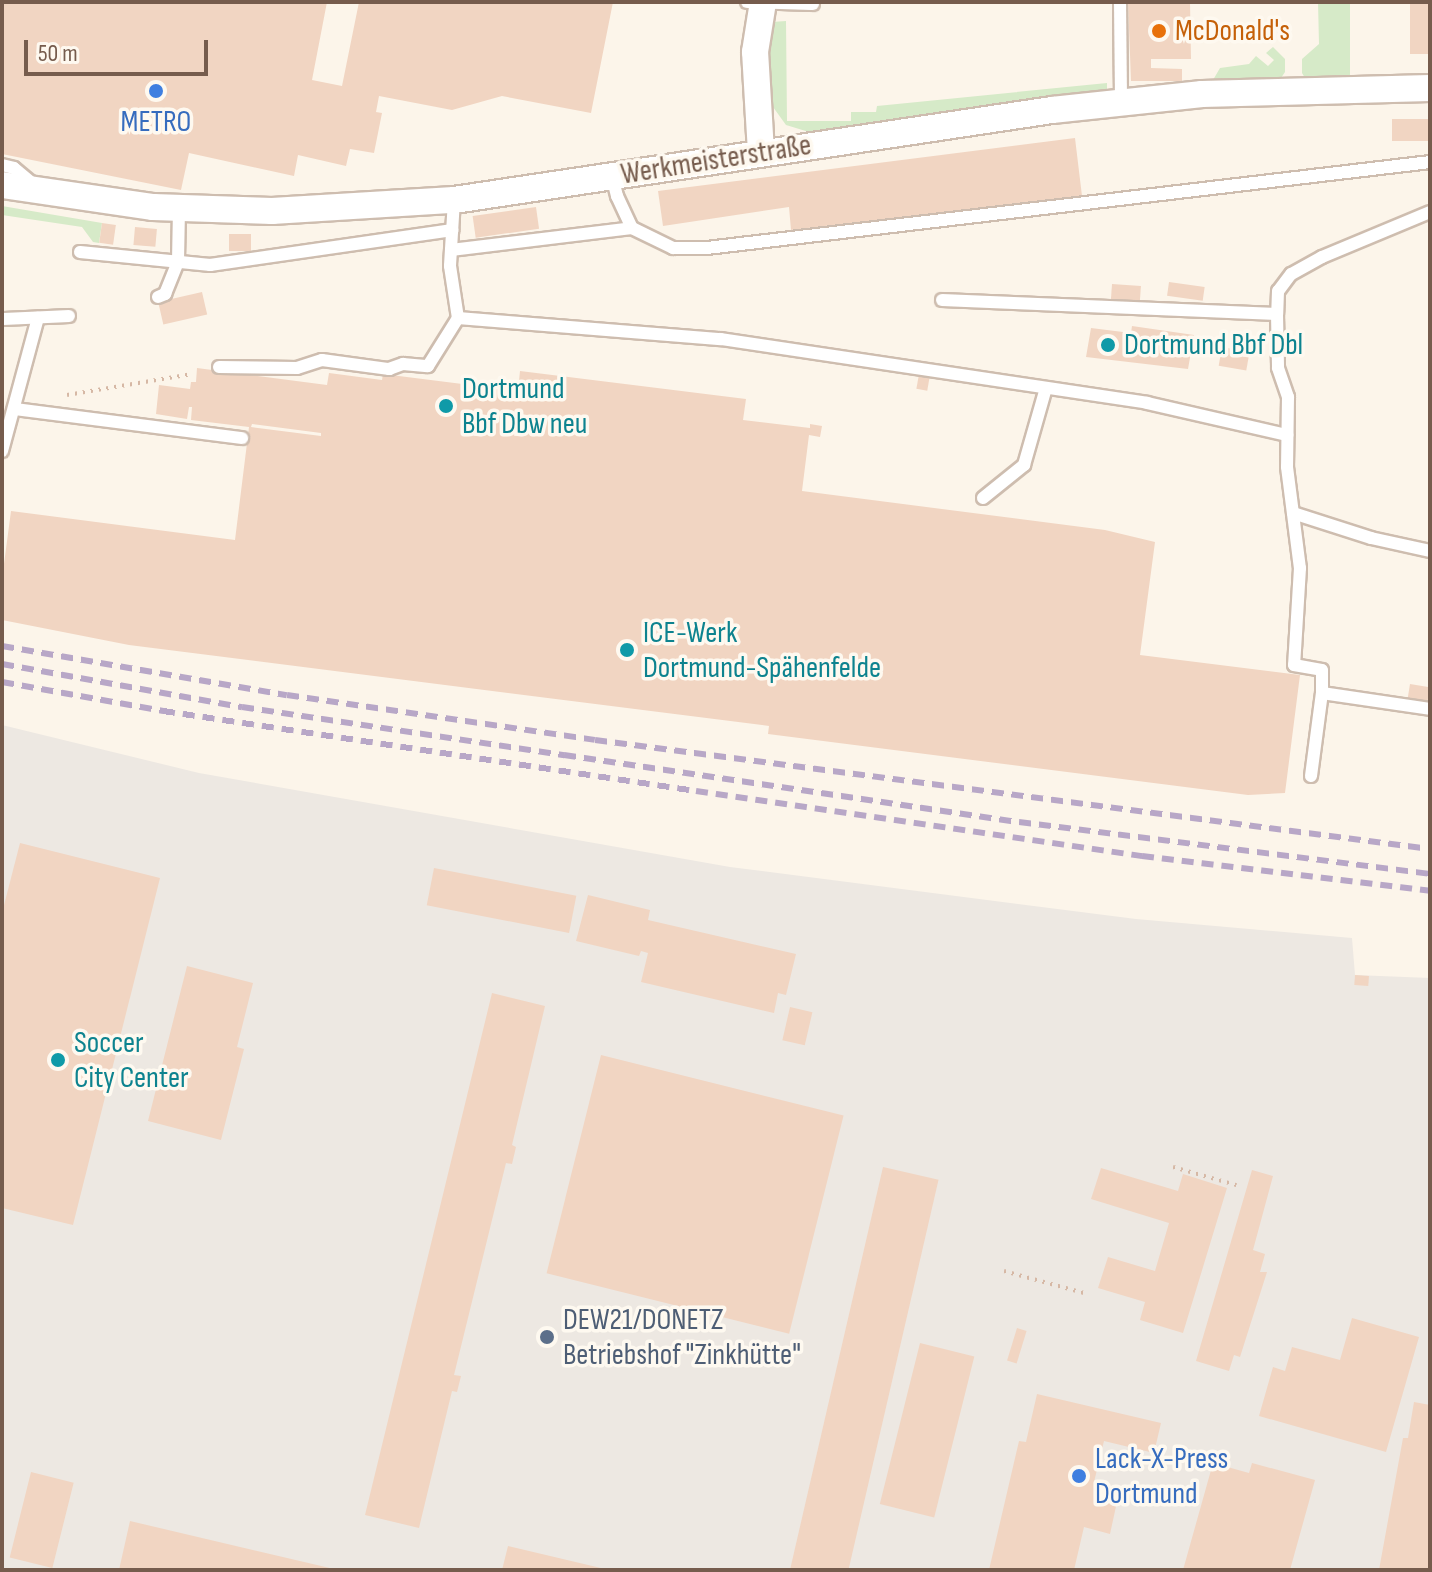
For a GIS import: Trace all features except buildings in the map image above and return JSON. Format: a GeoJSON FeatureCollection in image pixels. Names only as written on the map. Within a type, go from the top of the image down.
{"type":"FeatureCollection","features":[{"type":"Feature","properties":{"kind":"street"},"geometry":{"type":"LineString","coordinates":[[758,3],[755,52],[761,152]]}},
{"type":"Feature","properties":{"kind":"street","name":"Werkmeisterstraße"},"geometry":{"type":"LineString","coordinates":[[2,185],[179,208],[272,211],[454,200],[761,152],[1121,102],[1202,94],[1430,88]]}},
{"type":"Feature","properties":{"kind":"lane"},"geometry":{"type":"LineString","coordinates":[[1120,2],[1121,102]]}},
{"type":"Feature","properties":{"kind":"lane"},"geometry":{"type":"LineString","coordinates":[[758,3],[813,4]]}},
{"type":"Feature","properties":{"kind":"lane"},"geometry":{"type":"LineString","coordinates":[[451,250],[632,228],[673,248],[707,248],[1430,162]]}},
{"type":"Feature","properties":{"kind":"lane"},"geometry":{"type":"LineString","coordinates":[[2,165],[14,168],[45,193]]}},
{"type":"Feature","properties":{"kind":"lane"},"geometry":{"type":"LineString","coordinates":[[612,176],[632,228]]}},
{"type":"Feature","properties":{"kind":"lane"},"geometry":{"type":"LineString","coordinates":[[219,367],[297,368],[322,360],[389,369],[403,364],[428,366],[458,318],[451,250],[454,200]]}},
{"type":"Feature","properties":{"kind":"lane"},"geometry":{"type":"LineString","coordinates":[[158,297],[165,294],[178,261],[179,208]]}},
{"type":"Feature","properties":{"kind":"lane"},"geometry":{"type":"LineString","coordinates":[[1311,776],[1322,670],[1294,665],[1300,568],[1287,435],[1288,397],[1278,368],[1278,291],[1291,274],[1322,257],[1421,219],[1430,212]]}},
{"type":"Feature","properties":{"kind":"lane"},"geometry":{"type":"LineString","coordinates":[[80,252],[210,265],[452,230]]}},
{"type":"Feature","properties":{"kind":"lane"},"geometry":{"type":"LineString","coordinates":[[942,300],[1277,314]]}},
{"type":"Feature","properties":{"kind":"lane"},"geometry":{"type":"LineString","coordinates":[[2,319],[69,316]]}},
{"type":"Feature","properties":{"kind":"lane"},"geometry":{"type":"LineString","coordinates":[[2,451],[38,318]]}},
{"type":"Feature","properties":{"kind":"lane"},"geometry":{"type":"LineString","coordinates":[[458,318],[721,339],[1147,403],[1287,435]]}},
{"type":"Feature","properties":{"kind":"lane"},"geometry":{"type":"LineString","coordinates":[[983,498],[1024,465],[1046,388]]}},
{"type":"Feature","properties":{"kind":"lane"},"geometry":{"type":"LineString","coordinates":[[15,409],[242,438]]}},
{"type":"Feature","properties":{"kind":"lane"},"geometry":{"type":"LineString","coordinates":[[1293,513],[1371,538],[1430,551]]}},
{"type":"Feature","properties":{"kind":"lane"},"geometry":{"type":"LineString","coordinates":[[1322,693],[1430,709]]}},
{"type":"Feature","properties":{"kind":"path"},"geometry":{"type":"LineString","coordinates":[[67,395],[192,374]]}},
{"type":"Feature","properties":{"kind":"path"},"geometry":{"type":"LineString","coordinates":[[1173,1167],[1236,1185]]}},
{"type":"Feature","properties":{"kind":"path"},"geometry":{"type":"LineString","coordinates":[[1004,1271],[1084,1293]]}},
{"type":"Feature","properties":{"kind":"shaded area"},"geometry":{"type":"Polygon","coordinates":[[[2,725],[199,773],[730,867],[1136,919],[1352,938],[1355,975],[1430,978],[1430,1570],[2,1570],[2,725]]]}},
{"type":"Feature","properties":{"kind":"green space"},"geometry":{"type":"Polygon","coordinates":[[[1318,2],[1350,2],[1350,76],[1305,78],[1302,73],[1302,59],[1319,44],[1318,2]]]}},
{"type":"Feature","properties":{"kind":"green space"},"geometry":{"type":"Polygon","coordinates":[[[786,21],[787,121],[851,121],[851,112],[876,112],[877,106],[1107,83],[1107,91],[809,132],[786,125],[773,107],[768,69],[772,22],[786,21]]]}},
{"type":"Feature","properties":{"kind":"green space"},"geometry":{"type":"Polygon","coordinates":[[[1273,47],[1285,59],[1285,72],[1281,78],[1213,80],[1220,68],[1249,64],[1256,56],[1268,66],[1274,60],[1266,53],[1273,47]]]}},
{"type":"Feature","properties":{"kind":"green space"},"geometry":{"type":"Polygon","coordinates":[[[2,206],[102,223],[99,243],[93,242],[82,227],[2,215],[2,206]]]}},
{"type":"Feature","properties":{"kind":"railway"},"geometry":{"type":"LineString","coordinates":[[2,646],[287,695],[595,740],[1430,849]]}},
{"type":"Feature","properties":{"kind":"railway"},"geometry":{"type":"LineString","coordinates":[[2,664],[242,707],[1019,822],[1430,874]]}},
{"type":"Feature","properties":{"kind":"railway"},"geometry":{"type":"LineString","coordinates":[[2,682],[163,711],[696,791],[1142,856],[1430,891]]}},
{"type":"Feature","properties":{"kind":"place","name":"McDonald's"},"geometry":{"type":"Point","coordinates":[1159,31]}},
{"type":"Feature","properties":{"kind":"place","name":"METRO"},"geometry":{"type":"Point","coordinates":[156,91]}},
{"type":"Feature","properties":{"kind":"place","name":"Dortmund Bbf Dbl"},"geometry":{"type":"Point","coordinates":[1108,345]}},
{"type":"Feature","properties":{"kind":"place","name":"Dortmund Bbf Dbw neu"},"geometry":{"type":"Point","coordinates":[446,406]}},
{"type":"Feature","properties":{"kind":"place","name":"ICE-Werk Dortmund-Spähenfelde"},"geometry":{"type":"Point","coordinates":[627,650]}},
{"type":"Feature","properties":{"kind":"place","name":"Soccer City Center"},"geometry":{"type":"Point","coordinates":[58,1060]}},
{"type":"Feature","properties":{"kind":"place","name":"DEW21/DONETZ Betriebshof \"Zinkhütte\""},"geometry":{"type":"Point","coordinates":[547,1337]}},
{"type":"Feature","properties":{"kind":"place","name":"Lack-X-Press Dortmund"},"geometry":{"type":"Point","coordinates":[1079,1476]}}]}
